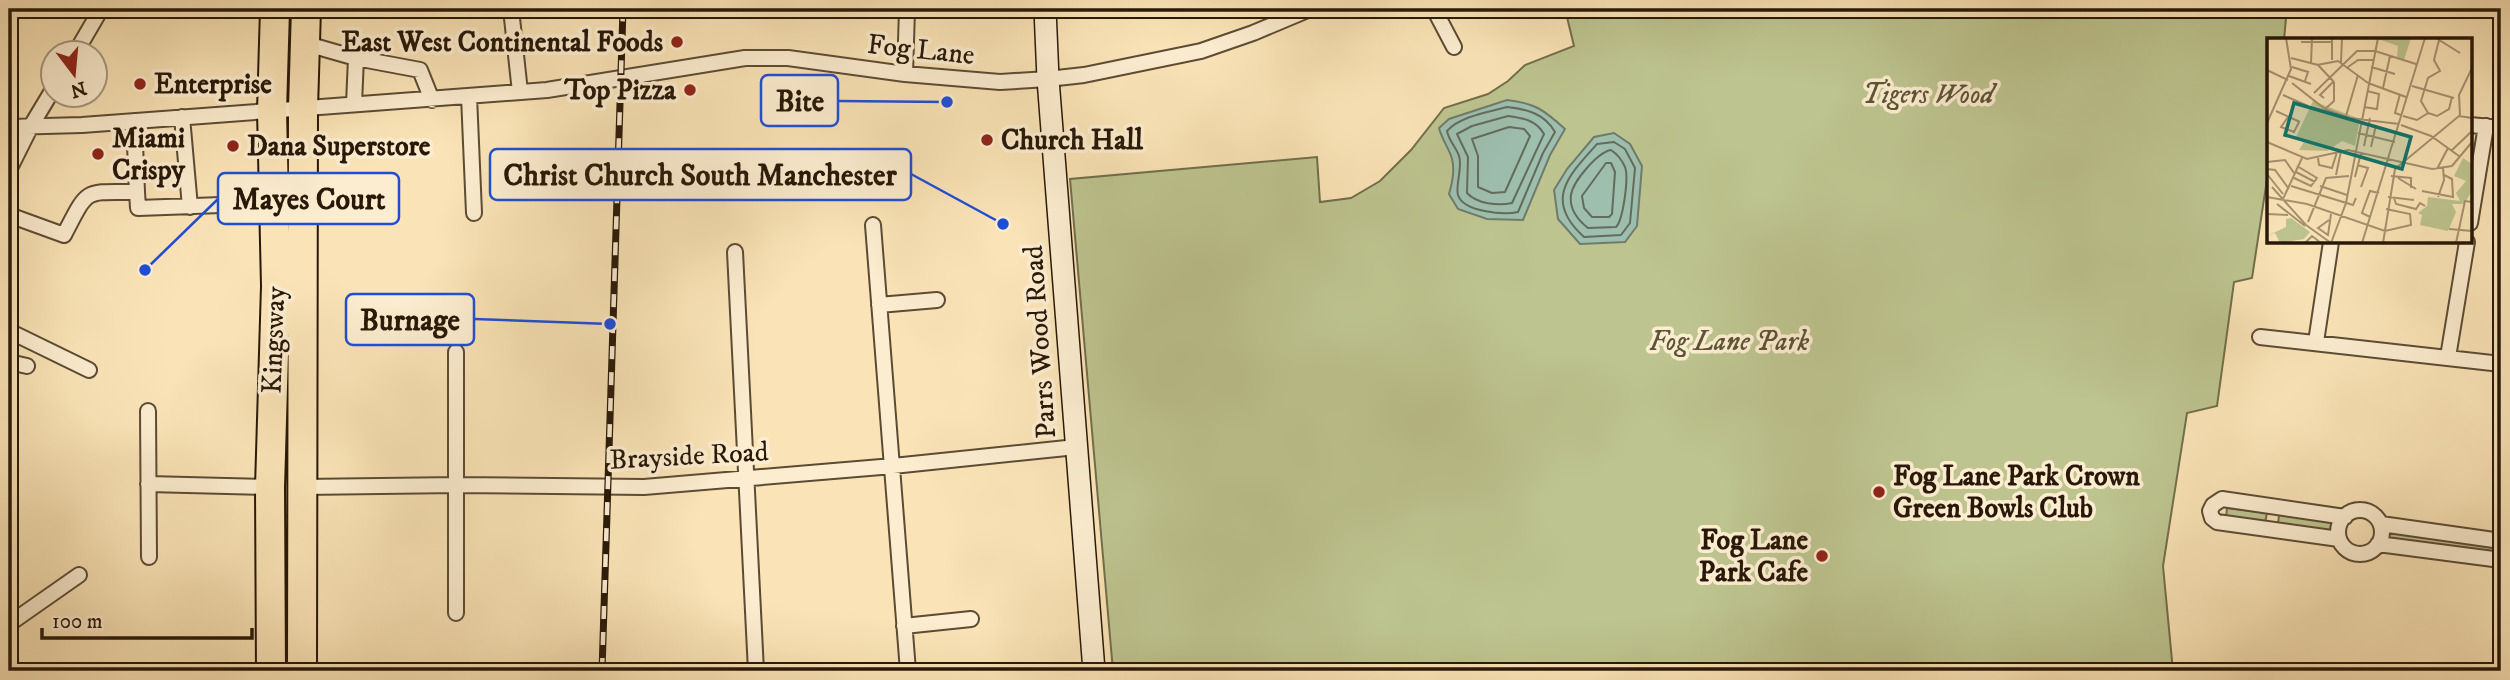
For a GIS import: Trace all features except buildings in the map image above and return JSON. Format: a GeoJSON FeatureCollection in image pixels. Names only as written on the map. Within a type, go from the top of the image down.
{"type":"FeatureCollection","features":[{"type":"Feature","properties":{"kind":"highway","name":"Kingsway"},"geometry":{"type":"LineString","coordinates":[[271,671],[270,487],[276,286],[272,111],[274,9]]}},
{"type":"Feature","properties":{"kind":"highway"},"geometry":{"type":"LineString","coordinates":[[272,111],[284,104],[287,98],[298,42],[292,9]]}},
{"type":"Feature","properties":{"kind":"highway","name":"Kingsway"},"geometry":{"type":"LineString","coordinates":[[302,671],[303,108],[298,42],[306,9]]}},
{"type":"Feature","properties":{"kind":"highway"},"geometry":{"type":"LineString","coordinates":[[276,286],[287,245],[287,129],[291,117],[303,108]]}},
{"type":"Feature","properties":{"kind":"street"},"geometry":{"type":"LineString","coordinates":[[84,38],[101,9]]}},
{"type":"Feature","properties":{"kind":"street"},"geometry":{"type":"LineString","coordinates":[[512,9],[520,92]]}},
{"type":"Feature","properties":{"kind":"street"},"geometry":{"type":"LineString","coordinates":[[905,74],[907,9]]}},
{"type":"Feature","properties":{"kind":"street","name":"Parrs Wood Road"},"geometry":{"type":"LineString","coordinates":[[1045,9],[1048,79],[1094,671]]}},
{"type":"Feature","properties":{"kind":"street"},"geometry":{"type":"LineString","coordinates":[[1434,9],[1454,47]]}},
{"type":"Feature","properties":{"kind":"street","name":"Fog Lane"},"geometry":{"type":"LineString","coordinates":[[9,127],[134,121],[520,92],[579,86],[745,58],[788,58],[905,74],[1000,82],[1048,79],[1084,75],[1191,54],[1244,37],[1305,10]]}},
{"type":"Feature","properties":{"kind":"street"},"geometry":{"type":"LineString","coordinates":[[298,42],[356,58],[420,70],[432,100]]}},
{"type":"Feature","properties":{"kind":"street"},"geometry":{"type":"LineString","coordinates":[[354,104],[356,58]]}},
{"type":"Feature","properties":{"kind":"street"},"geometry":{"type":"LineString","coordinates":[[469,96],[474,213]]}},
{"type":"Feature","properties":{"kind":"street"},"geometry":{"type":"LineString","coordinates":[[9,170],[42,108]]}},
{"type":"Feature","properties":{"kind":"street"},"geometry":{"type":"LineString","coordinates":[[182,117],[190,207]]}},
{"type":"Feature","properties":{"kind":"street"},"geometry":{"type":"LineString","coordinates":[[134,121],[138,208],[275,203]]}},
{"type":"Feature","properties":{"kind":"street"},"geometry":{"type":"LineString","coordinates":[[2472,125],[2501,128]]}},
{"type":"Feature","properties":{"kind":"street"},"geometry":{"type":"LineString","coordinates":[[2472,211],[2486,126]]}},
{"type":"Feature","properties":{"kind":"street"},"geometry":{"type":"LineString","coordinates":[[9,215],[64,235],[83,198],[95,192],[137,192]]}},
{"type":"Feature","properties":{"kind":"street"},"geometry":{"type":"LineString","coordinates":[[873,225],[908,671]]}},
{"type":"Feature","properties":{"kind":"street"},"geometry":{"type":"LineString","coordinates":[[2316,342],[2331,243]]}},
{"type":"Feature","properties":{"kind":"street"},"geometry":{"type":"LineString","coordinates":[[2448,358],[2467,243]]}},
{"type":"Feature","properties":{"kind":"street"},"geometry":{"type":"LineString","coordinates":[[734,252],[757,671]]}},
{"type":"Feature","properties":{"kind":"street"},"geometry":{"type":"LineString","coordinates":[[880,306],[937,300]]}},
{"type":"Feature","properties":{"kind":"street"},"geometry":{"type":"LineString","coordinates":[[9,331],[89,370]]}},
{"type":"Feature","properties":{"kind":"street"},"geometry":{"type":"LineString","coordinates":[[2260,337],[2501,364]]}},
{"type":"Feature","properties":{"kind":"street"},"geometry":{"type":"LineString","coordinates":[[456,352],[456,613]]}},
{"type":"Feature","properties":{"kind":"street"},"geometry":{"type":"LineString","coordinates":[[9,362],[27,366]]}},
{"type":"Feature","properties":{"kind":"street"},"geometry":{"type":"LineString","coordinates":[[148,411],[149,557]]}},
{"type":"Feature","properties":{"kind":"street","name":"Brayside Road"},"geometry":{"type":"LineString","coordinates":[[303,487],[644,487],[893,467],[1076,447]]}},
{"type":"Feature","properties":{"kind":"street"},"geometry":{"type":"LineString","coordinates":[[148,484],[270,487]]}},
{"type":"Feature","properties":{"kind":"street"},"geometry":{"type":"LineString","coordinates":[[2339,538],[2217,522],[2210,511],[2213,505],[2222,499],[2345,517]]}},
{"type":"Feature","properties":{"kind":"street"},"geometry":{"type":"LineString","coordinates":[[2357,510],[2365,511],[2372,513],[2381,524],[2382,537],[2371,551],[2358,554],[2346,549],[2339,538],[2339,527],[2345,517],[2357,510]]}},
{"type":"Feature","properties":{"kind":"street"},"geometry":{"type":"LineString","coordinates":[[2381,524],[2501,541]]}},
{"type":"Feature","properties":{"kind":"street"},"geometry":{"type":"LineString","coordinates":[[2378,544],[2501,560]]}},
{"type":"Feature","properties":{"kind":"street"},"geometry":{"type":"LineString","coordinates":[[9,624],[79,575]]}},
{"type":"Feature","properties":{"kind":"street"},"geometry":{"type":"LineString","coordinates":[[904,626],[971,619]]}},
{"type":"Feature","properties":{"kind":"green space","name":"Fog Lane Park"},"geometry":{"type":"Polygon","coordinates":[[[1565,9],[2251,9],[2286,18],[2284,38],[2267,38],[2267,180],[2252,278],[2234,282],[2217,406],[2187,413],[2163,566],[2173,671],[1113,671],[1070,179],[1317,157],[1320,202],[1351,198],[1380,181],[1411,150],[1444,108],[1488,94],[1508,81],[1525,65],[1574,46],[1565,9]]]}},
{"type":"Feature","properties":{"kind":"green space"},"geometry":{"type":"Polygon","coordinates":[[[283,470],[293,470],[293,517],[284,517],[283,470]]]}},
{"type":"Feature","properties":{"kind":"green space"},"geometry":{"type":"Polygon","coordinates":[[[2227,508],[2267,513],[2265,523],[2226,518],[2227,508]]]}},
{"type":"Feature","properties":{"kind":"green space"},"geometry":{"type":"Polygon","coordinates":[[[2279,515],[2337,522],[2334,532],[2278,524],[2279,515]]]}},
{"type":"Feature","properties":{"kind":"green space"},"geometry":{"type":"Polygon","coordinates":[[[283,528],[293,528],[294,671],[284,671],[283,528]]]}},
{"type":"Feature","properties":{"kind":"green space"},"geometry":{"type":"Polygon","coordinates":[[[2387,528],[2501,544],[2501,555],[2387,539],[2387,528]]]}},
{"type":"Feature","properties":{"kind":"water"},"geometry":{"type":"Polygon","coordinates":[[[1507,100],[1539,108],[1565,129],[1550,155],[1523,220],[1487,219],[1458,209],[1449,194],[1453,172],[1452,159],[1439,128],[1449,119],[1507,100]]]}},
{"type":"Feature","properties":{"kind":"water"},"geometry":{"type":"Polygon","coordinates":[[[1614,133],[1630,144],[1642,166],[1637,226],[1625,242],[1580,244],[1558,219],[1554,190],[1567,169],[1594,137],[1614,133]]]}},
{"type":"Feature","properties":{"kind":"railway"},"geometry":{"type":"LineString","coordinates":[[602,671],[623,9]]}},
{"type":"Feature","properties":{"kind":"place","name":"East West Continental Foods"},"geometry":{"type":"Point","coordinates":[677,42]}},
{"type":"Feature","properties":{"kind":"place","name":"Enterprise"},"geometry":{"type":"Point","coordinates":[140,84]}},
{"type":"Feature","properties":{"kind":"place","name":"Top Pizza"},"geometry":{"type":"Point","coordinates":[690,90]}},
{"type":"Feature","properties":{"kind":"place","name":"Bite"},"geometry":{"type":"Point","coordinates":[947,102]}},
{"type":"Feature","properties":{"kind":"place","name":"Church Hall"},"geometry":{"type":"Point","coordinates":[987,140]}},
{"type":"Feature","properties":{"kind":"place","name":"Dana Superstore"},"geometry":{"type":"Point","coordinates":[233,146]}},
{"type":"Feature","properties":{"kind":"place","name":"Miami Crispy"},"geometry":{"type":"Point","coordinates":[98,154]}},
{"type":"Feature","properties":{"kind":"place","name":"Christ Church South Manchester"},"geometry":{"type":"Point","coordinates":[1003,224]}},
{"type":"Feature","properties":{"kind":"place","name":"Mayes Court"},"geometry":{"type":"Point","coordinates":[145,270]}},
{"type":"Feature","properties":{"kind":"place","name":"Burnage"},"geometry":{"type":"Point","coordinates":[610,324]}},
{"type":"Feature","properties":{"kind":"place","name":"Fog Lane Park Crown Green Bowls Club"},"geometry":{"type":"Point","coordinates":[1879,492]}},
{"type":"Feature","properties":{"kind":"place","name":"Fog Lane Park Cafe"},"geometry":{"type":"Point","coordinates":[1822,556]}},
{"type":"Feature","properties":{"kind":"park label","name":"Tigers Wood"},"geometry":{"type":"Point","coordinates":[1928,94]}}]}
